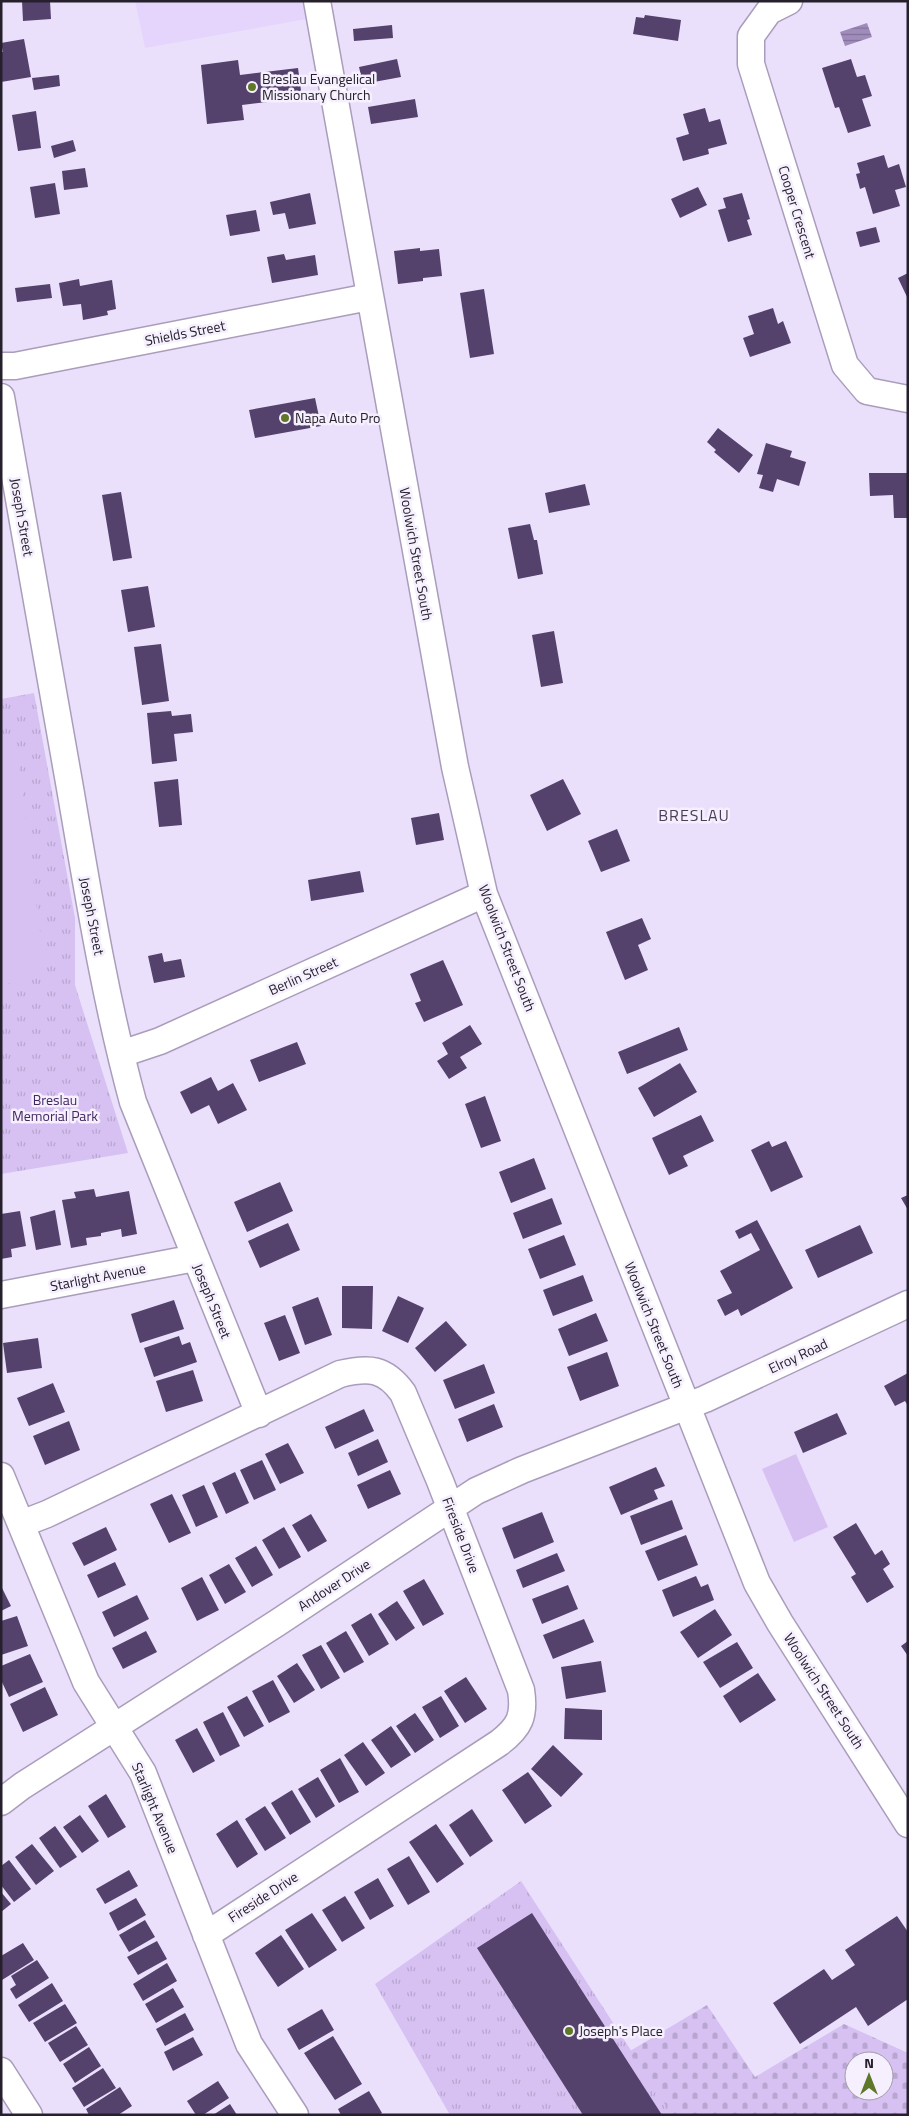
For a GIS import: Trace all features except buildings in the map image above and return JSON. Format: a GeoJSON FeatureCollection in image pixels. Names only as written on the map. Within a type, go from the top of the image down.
{"type":"FeatureCollection","features":[{"type":"Feature","properties":{"kind":"street","name":"Woolwich Street South"},"geometry":{"type":"LineString","coordinates":[[317,1],[455,767],[484,894],[757,1583],[780,1624],[908,1824]]}},
{"type":"Feature","properties":{"kind":"street","name":"Cooper Crescent"},"geometry":{"type":"LineString","coordinates":[[789,1],[769,11],[751,36],[751,64],[845,365],[867,392],[908,399]]}},
{"type":"Feature","properties":{"kind":"street","name":"Shields Street"},"geometry":{"type":"LineString","coordinates":[[1,366],[15,366],[369,297]]}},
{"type":"Feature","properties":{"kind":"street","name":"Joseph Street"},"geometry":{"type":"LineString","coordinates":[[1,397],[89,901],[133,1102],[259,1414]]}},
{"type":"Feature","properties":{"kind":"street","name":"Berlin Street"},"geometry":{"type":"LineString","coordinates":[[121,1054],[160,1042],[484,894]]}},
{"type":"Feature","properties":{"kind":"street","name":"Starlight Avenue"},"geometry":{"type":"LineString","coordinates":[[1,1295],[195,1258]]}},
{"type":"Feature","properties":{"kind":"street","name":"Elroy Road"},"geometry":{"type":"LineString","coordinates":[[687,1406],[704,1400],[908,1304]]}},
{"type":"Feature","properties":{"kind":"street","name":"Fireside Drive"},"geometry":{"type":"LineString","coordinates":[[21,1524],[47,1514],[340,1374],[369,1369],[395,1382],[403,1394],[451,1509],[521,1690],[523,1703],[518,1723],[512,1733],[499,1743],[206,1935]]}},
{"type":"Feature","properties":{"kind":"street","name":"Andover Drive"},"geometry":{"type":"LineString","coordinates":[[1,1802],[22,1786],[476,1491],[522,1470],[687,1406]]}},
{"type":"Feature","properties":{"kind":"street","name":"Starlight Avenue"},"geometry":{"type":"LineString","coordinates":[[1,1476],[86,1682],[143,1773],[250,2044],[294,2115]]}},
{"type":"Feature","properties":{"kind":"street"},"geometry":{"type":"LineString","coordinates":[[1,2071],[29,2115]]}},
{"type":"Feature","properties":{"kind":"shaded area"},"geometry":{"type":"Polygon","coordinates":[[[135,1],[304,1],[307,19],[145,48],[135,1]]]}},
{"type":"Feature","properties":{"kind":"shaded area"},"geometry":{"type":"Polygon","coordinates":[[[867,23],[872,37],[845,46],[840,32],[867,23]]]}},
{"type":"Feature","properties":{"kind":"green space","name":"Breslau Memorial Park"},"geometry":{"type":"Polygon","coordinates":[[[34,693],[75,918],[75,985],[128,1153],[1,1174],[1,699],[34,693]]]}},
{"type":"Feature","properties":{"kind":"green space"},"geometry":{"type":"Polygon","coordinates":[[[15,738],[43,955],[33,974],[22,980],[1,985],[1,740],[15,738]]]}},
{"type":"Feature","properties":{"kind":"green space"},"geometry":{"type":"Polygon","coordinates":[[[796,1454],[828,1527],[794,1542],[762,1469],[796,1454]]]}},
{"type":"Feature","properties":{"kind":"green space"},"geometry":{"type":"Polygon","coordinates":[[[521,1881],[673,2115],[450,2115],[375,1984],[521,1881]]]}},
{"type":"Feature","properties":{"kind":"green space"},"geometry":{"type":"Polygon","coordinates":[[[707,2005],[755,2077],[844,2024],[908,2053],[908,2115],[672,2115],[630,2051],[707,2005]]]}},
{"type":"Feature","properties":{"kind":"place","name":"Breslau Evangelical Missionary Church"},"geometry":{"type":"Point","coordinates":[252,87]}},
{"type":"Feature","properties":{"kind":"place","name":"Napa Auto Pro"},"geometry":{"type":"Point","coordinates":[285,418]}},
{"type":"Feature","properties":{"kind":"place","name":"Joseph's Place"},"geometry":{"type":"Point","coordinates":[569,2031]}},
{"type":"Feature","properties":{"kind":"district","name":"BRESLAU"},"geometry":{"type":"Point","coordinates":[694,815]}}]}
